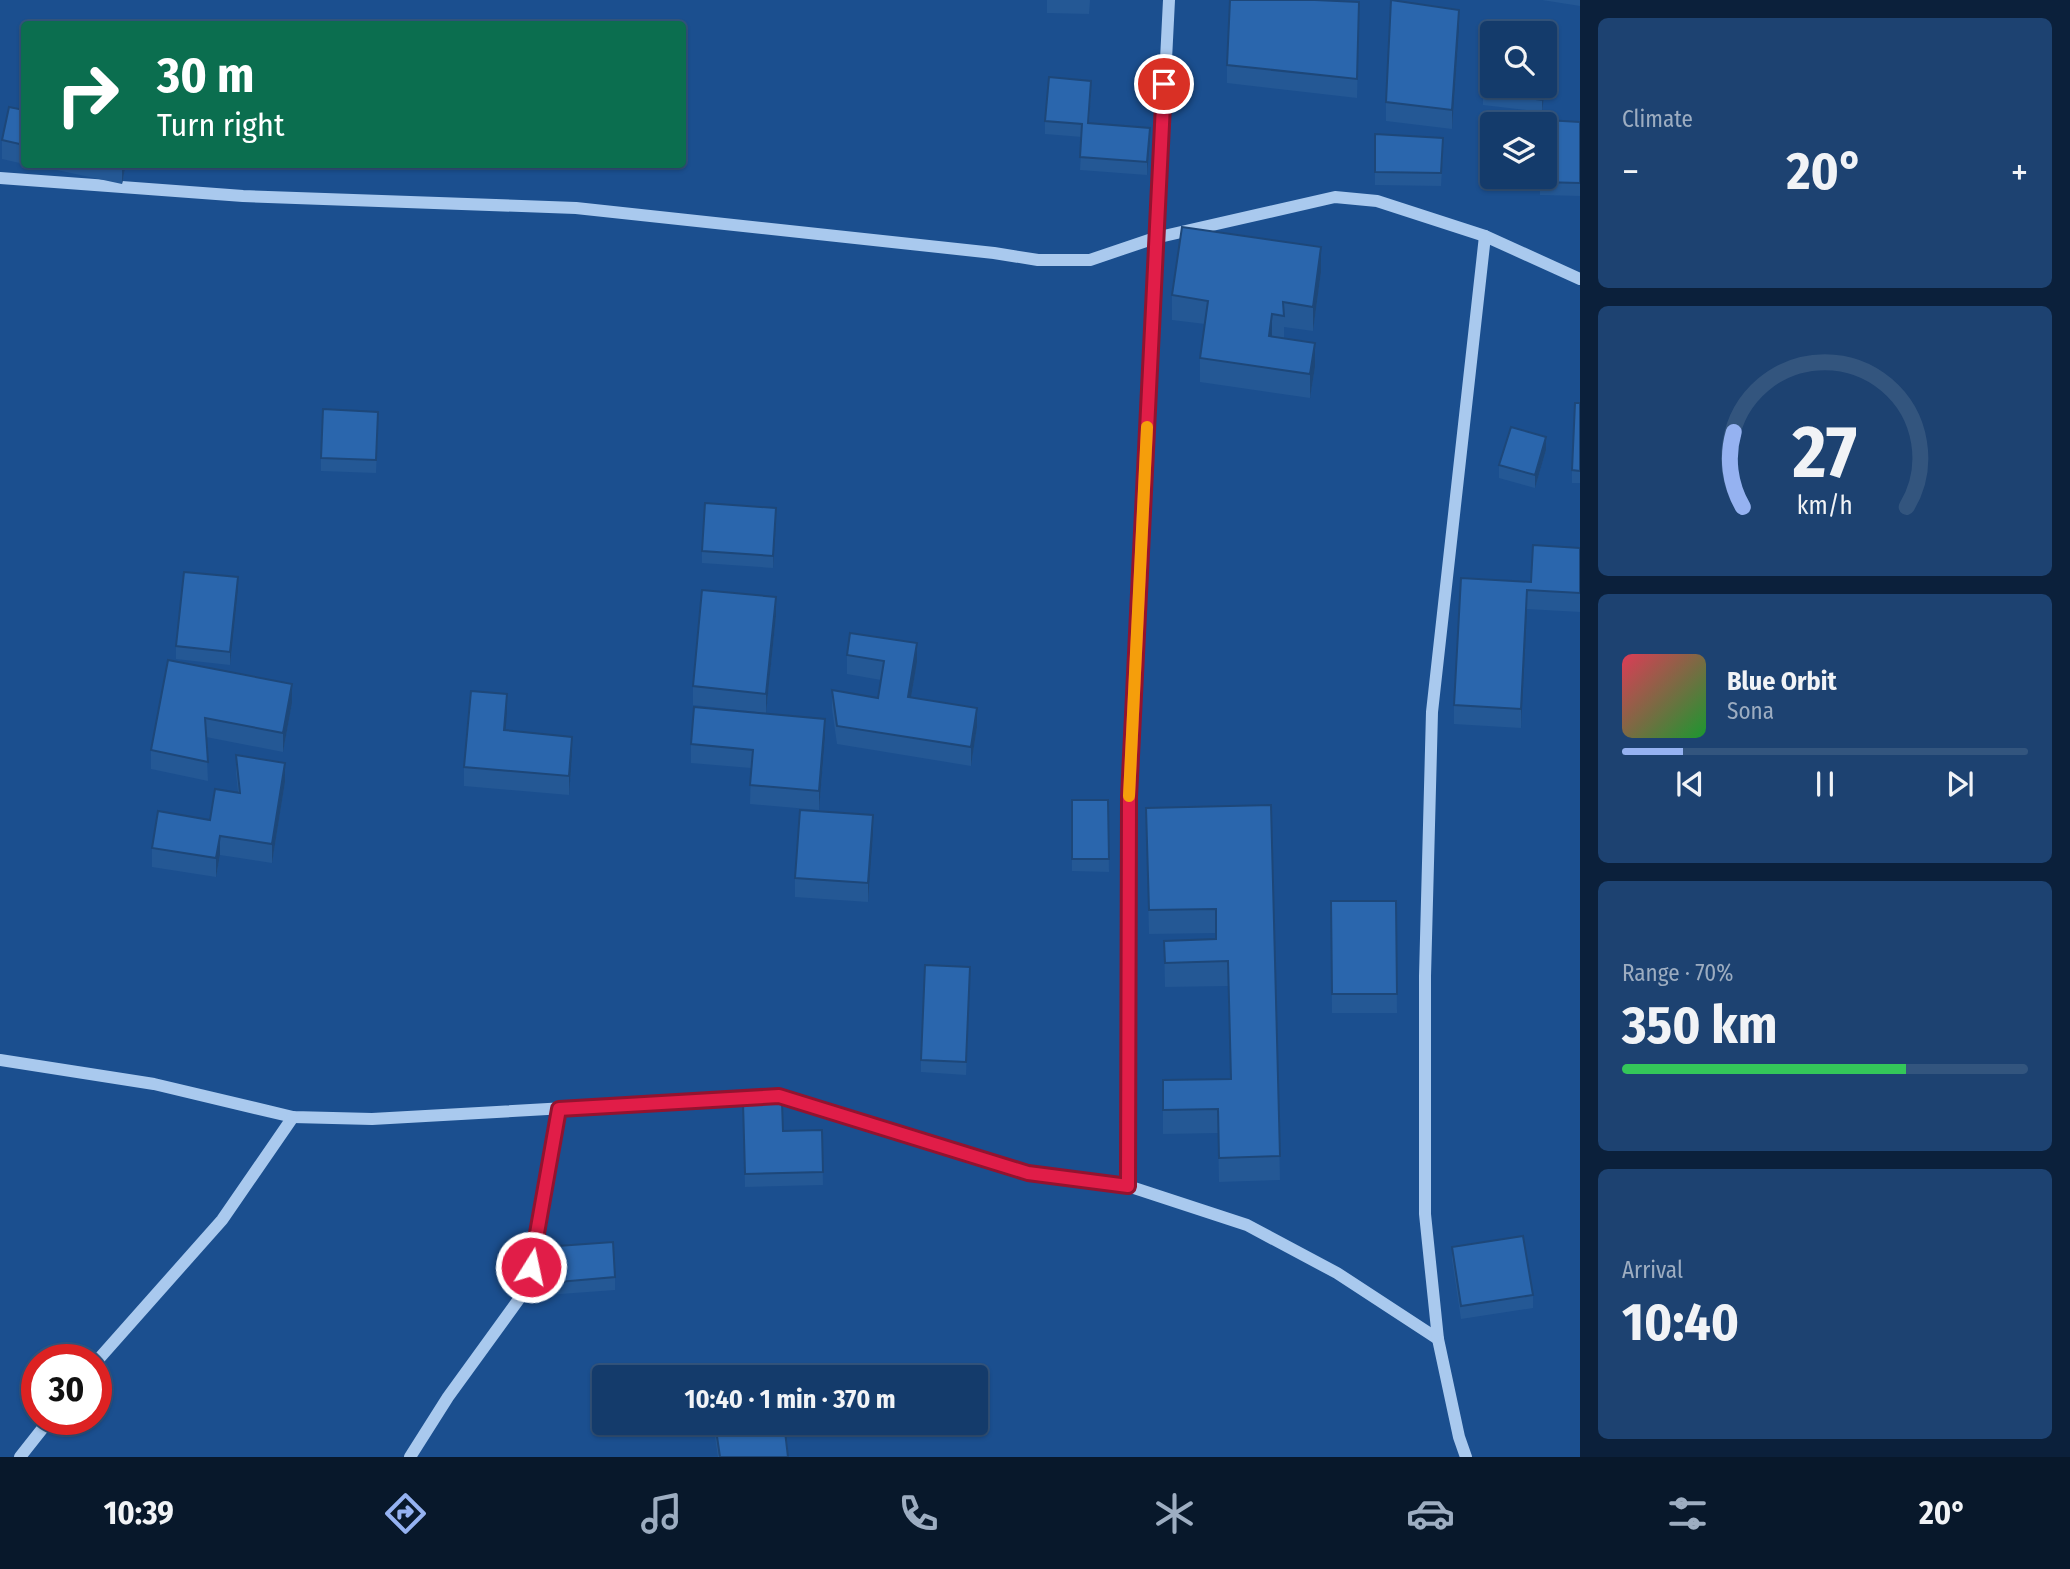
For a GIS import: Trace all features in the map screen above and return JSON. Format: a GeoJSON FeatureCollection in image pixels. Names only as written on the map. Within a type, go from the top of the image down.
{"type":"FeatureCollection","features":[{"type":"Feature","properties":{"kind":"street"},"geometry":{"type":"LineString","coordinates":[[1128,1186],[1129,797],[1169,0]]}},
{"type":"Feature","properties":{"kind":"street"},"geometry":{"type":"LineString","coordinates":[[0,178],[243,197],[576,208],[1038,260],[1090,260],[1156,238],[1335,197],[1377,201],[1485,236],[1580,279]]}},
{"type":"Feature","properties":{"kind":"street"},"geometry":{"type":"LineString","coordinates":[[1466,1457],[1459,1437],[1438,1339],[1425,1214],[1425,976],[1432,712],[1485,236]]}},
{"type":"Feature","properties":{"kind":"street"},"geometry":{"type":"LineString","coordinates":[[0,1060],[154,1084],[293,1117],[372,1119],[779,1096],[1028,1173],[1128,1186],[1247,1225],[1337,1273],[1438,1339]]}},
{"type":"Feature","properties":{"kind":"street"},"geometry":{"type":"LineString","coordinates":[[410,1457],[447,1397],[519,1299],[531,1267],[559,1109]]}},
{"type":"Feature","properties":{"kind":"street"},"geometry":{"type":"LineString","coordinates":[[112,1344],[222,1220],[293,1117]]}},
{"type":"Feature","properties":{"kind":"street"},"geometry":{"type":"LineString","coordinates":[[20,1457],[37,1435]]}},
{"type":"Feature","properties":{"kind":"building"},"geometry":{"type":"Polygon","coordinates":[[[1230,0],[1359,2],[1357,79],[1227,65],[1230,0]]]}},
{"type":"Feature","properties":{"kind":"building"},"geometry":{"type":"Polygon","coordinates":[[[1391,0],[1459,10],[1452,110],[1386,102],[1391,0]]]}},
{"type":"Feature","properties":{"kind":"building"},"geometry":{"type":"Polygon","coordinates":[[[1049,77],[1091,81],[1088,123],[1150,128],[1147,162],[1080,157],[1082,124],[1045,121],[1049,77]]]}},
{"type":"Feature","properties":{"kind":"building"},"geometry":{"type":"Polygon","coordinates":[[[9,107],[21,109],[21,144],[2,140],[9,107]]]}},
{"type":"Feature","properties":{"kind":"building"},"geometry":{"type":"Polygon","coordinates":[[[1557,121],[1580,122],[1580,183],[1557,182],[1557,121]]]}},
{"type":"Feature","properties":{"kind":"building"},"geometry":{"type":"Polygon","coordinates":[[[1375,134],[1443,138],[1441,173],[1375,172],[1375,134]]]}},
{"type":"Feature","properties":{"kind":"building"},"geometry":{"type":"Polygon","coordinates":[[[1182,227],[1321,247],[1313,307],[1283,302],[1284,316],[1272,314],[1269,336],[1315,343],[1310,374],[1200,358],[1208,301],[1172,295],[1182,227]]]}},
{"type":"Feature","properties":{"kind":"building"},"geometry":{"type":"Polygon","coordinates":[[[1575,403],[1580,403],[1580,471],[1572,470],[1575,403]]]}},
{"type":"Feature","properties":{"kind":"building"},"geometry":{"type":"Polygon","coordinates":[[[323,409],[378,412],[376,460],[321,458],[323,409]]]}},
{"type":"Feature","properties":{"kind":"building"},"geometry":{"type":"Polygon","coordinates":[[[1511,427],[1546,437],[1535,475],[1499,465],[1511,427]]]}},
{"type":"Feature","properties":{"kind":"building"},"geometry":{"type":"Polygon","coordinates":[[[705,503],[776,508],[773,556],[702,551],[705,503]]]}},
{"type":"Feature","properties":{"kind":"building"},"geometry":{"type":"Polygon","coordinates":[[[1533,545],[1580,548],[1580,593],[1527,590],[1521,709],[1454,705],[1461,578],[1531,582],[1533,545]]]}},
{"type":"Feature","properties":{"kind":"building"},"geometry":{"type":"Polygon","coordinates":[[[184,572],[238,577],[230,652],[176,646],[184,572]]]}},
{"type":"Feature","properties":{"kind":"building"},"geometry":{"type":"Polygon","coordinates":[[[702,590],[776,597],[766,694],[693,686],[702,590]]]}},
{"type":"Feature","properties":{"kind":"building"},"geometry":{"type":"Polygon","coordinates":[[[850,633],[917,643],[908,697],[977,708],[971,747],[837,726],[832,690],[878,698],[884,661],[847,655],[850,633]]]}},
{"type":"Feature","properties":{"kind":"building"},"geometry":{"type":"Polygon","coordinates":[[[168,660],[292,684],[283,733],[205,718],[208,762],[151,750],[168,660]]]}},
{"type":"Feature","properties":{"kind":"building"},"geometry":{"type":"Polygon","coordinates":[[[471,691],[507,694],[504,730],[572,737],[569,776],[464,767],[471,691]]]}},
{"type":"Feature","properties":{"kind":"building"},"geometry":{"type":"Polygon","coordinates":[[[694,707],[825,719],[819,791],[750,785],[753,750],[691,744],[694,707]]]}},
{"type":"Feature","properties":{"kind":"building"},"geometry":{"type":"Polygon","coordinates":[[[236,755],[285,763],[272,844],[220,836],[216,858],[152,848],[158,811],[210,820],[215,789],[240,793],[236,755]]]}},
{"type":"Feature","properties":{"kind":"building"},"geometry":{"type":"Polygon","coordinates":[[[1072,800],[1108,800],[1109,859],[1072,859],[1072,800]]]}},
{"type":"Feature","properties":{"kind":"building"},"geometry":{"type":"Polygon","coordinates":[[[1271,805],[1280,1156],[1219,1158],[1218,1109],[1163,1110],[1163,1080],[1231,1079],[1228,961],[1165,963],[1164,941],[1216,939],[1216,909],[1149,910],[1146,808],[1271,805]]]}},
{"type":"Feature","properties":{"kind":"building"},"geometry":{"type":"Polygon","coordinates":[[[800,810],[873,815],[868,883],[795,878],[800,810]]]}},
{"type":"Feature","properties":{"kind":"building"},"geometry":{"type":"Polygon","coordinates":[[[1331,901],[1396,901],[1397,994],[1332,994],[1331,901]]]}},
{"type":"Feature","properties":{"kind":"building"},"geometry":{"type":"Polygon","coordinates":[[[925,965],[970,967],[966,1062],[921,1060],[925,965]]]}},
{"type":"Feature","properties":{"kind":"building"},"geometry":{"type":"Polygon","coordinates":[[[782,1102],[783,1131],[822,1130],[823,1172],[745,1174],[743,1103],[782,1102]]]}},
{"type":"Feature","properties":{"kind":"building"},"geometry":{"type":"Polygon","coordinates":[[[1523,1236],[1533,1295],[1461,1306],[1452,1247],[1523,1236]]]}},
{"type":"Feature","properties":{"kind":"building"},"geometry":{"type":"Polygon","coordinates":[[[613,1242],[615,1277],[547,1283],[544,1247],[613,1242]]]}},
{"type":"Feature","properties":{"kind":"building"},"geometry":{"type":"Polygon","coordinates":[[[717,1435],[785,1435],[788,1457],[720,1457],[717,1435]]]}},
{"type":"Feature","properties":{"kind":"slow traffic"},"geometry":{"type":"LineString","coordinates":[[1129,796],[1147,427]]}},
{"type":"Feature","properties":{"kind":"route"},"geometry":{"type":"LineString","coordinates":[[531,1267],[559,1109],[779,1096],[1028,1173],[1128,1186],[1129,797],[1164,84]]}}]}
